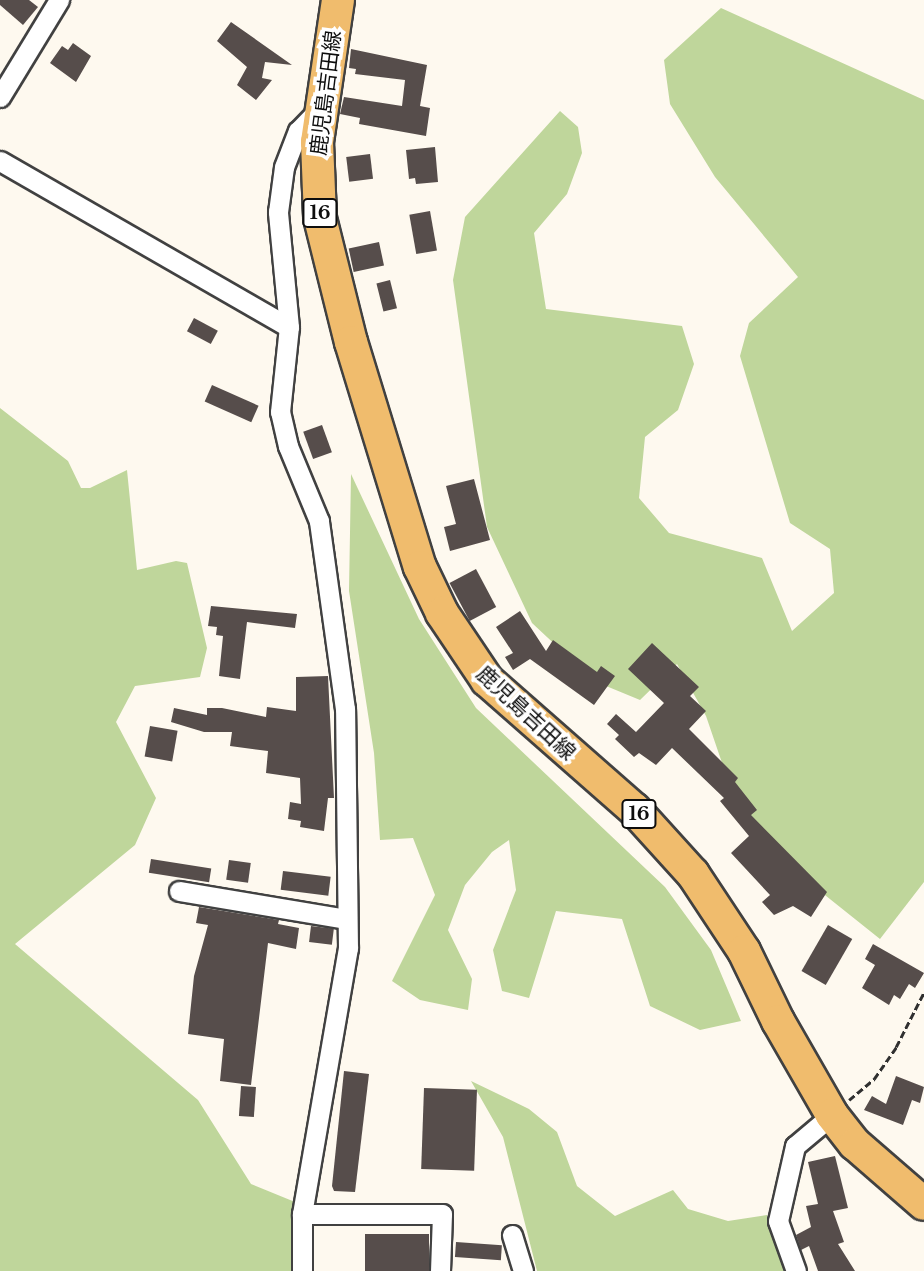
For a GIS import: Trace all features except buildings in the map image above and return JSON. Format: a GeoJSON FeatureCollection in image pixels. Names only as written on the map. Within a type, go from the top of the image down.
{"type":"FeatureCollection","features":[{"type":"Feature","properties":{"kind":"main road","name":"鹿児島吉田線"},"geometry":{"type":"LineString","coordinates":[[338,0],[321,106],[317,183],[334,281],[420,567],[442,613],[488,680],[634,809],[693,874],[744,951],[778,1021],[832,1115],[855,1144],[924,1204]]}},
{"type":"Feature","properties":{"kind":"street"},"geometry":{"type":"LineString","coordinates":[[0,97],[52,3]]}},
{"type":"Feature","properties":{"kind":"street"},"geometry":{"type":"LineString","coordinates":[[302,1271],[302,1214],[348,948],[345,709],[319,521],[288,446],[280,412],[289,327],[278,212],[284,167],[298,131],[321,106]]}},
{"type":"Feature","properties":{"kind":"street"},"geometry":{"type":"LineString","coordinates":[[0,161],[289,327]]}},
{"type":"Feature","properties":{"kind":"street"},"geometry":{"type":"LineString","coordinates":[[179,891],[347,919]]}},
{"type":"Feature","properties":{"kind":"street"},"geometry":{"type":"LineString","coordinates":[[796,1271],[778,1221],[795,1146],[832,1115]]}},
{"type":"Feature","properties":{"kind":"street"},"geometry":{"type":"LineString","coordinates":[[302,1214],[442,1214],[440,1271]]}},
{"type":"Feature","properties":{"kind":"street"},"geometry":{"type":"LineString","coordinates":[[512,1235],[523,1271]]}},
{"type":"Feature","properties":{"kind":"path"},"geometry":{"type":"LineString","coordinates":[[832,1115],[874,1079],[924,992]]}},
{"type":"Feature","properties":{"kind":"green space"},"geometry":{"type":"Polygon","coordinates":[[[721,8],[924,100],[924,882],[880,939],[771,852],[732,792],[706,716],[677,664],[640,700],[594,681],[532,623],[487,527],[453,280],[465,217],[560,111],[578,127],[582,153],[567,194],[534,233],[546,309],[682,326],[694,364],[678,410],[645,437],[639,498],[669,533],[762,558],[792,631],[834,593],[830,549],[790,523],[740,356],[749,323],[798,277],[715,177],[670,104],[664,60],[721,8]]]}},
{"type":"Feature","properties":{"kind":"green space"},"geometry":{"type":"Polygon","coordinates":[[[0,408],[68,461],[81,488],[90,488],[127,470],[137,570],[176,561],[187,563],[207,648],[200,677],[135,686],[116,722],[156,798],[135,845],[15,944],[198,1100],[251,1184],[295,1202],[294,1271],[0,1271],[0,408]]]}},
{"type":"Feature","properties":{"kind":"green space"},"geometry":{"type":"Polygon","coordinates":[[[351,474],[419,619],[476,708],[665,887],[711,950],[741,1021],[700,1030],[650,1006],[622,919],[556,911],[529,998],[502,991],[493,950],[516,890],[509,840],[492,852],[465,885],[448,930],[472,979],[468,1010],[420,1000],[392,981],[435,895],[413,838],[380,840],[374,753],[349,591],[351,474]]]}},
{"type":"Feature","properties":{"kind":"green space"},"geometry":{"type":"Polygon","coordinates":[[[471,1081],[529,1109],[557,1132],[577,1186],[615,1216],[673,1190],[688,1209],[728,1221],[767,1215],[788,1271],[537,1271],[503,1137],[471,1081]]]}}]}
